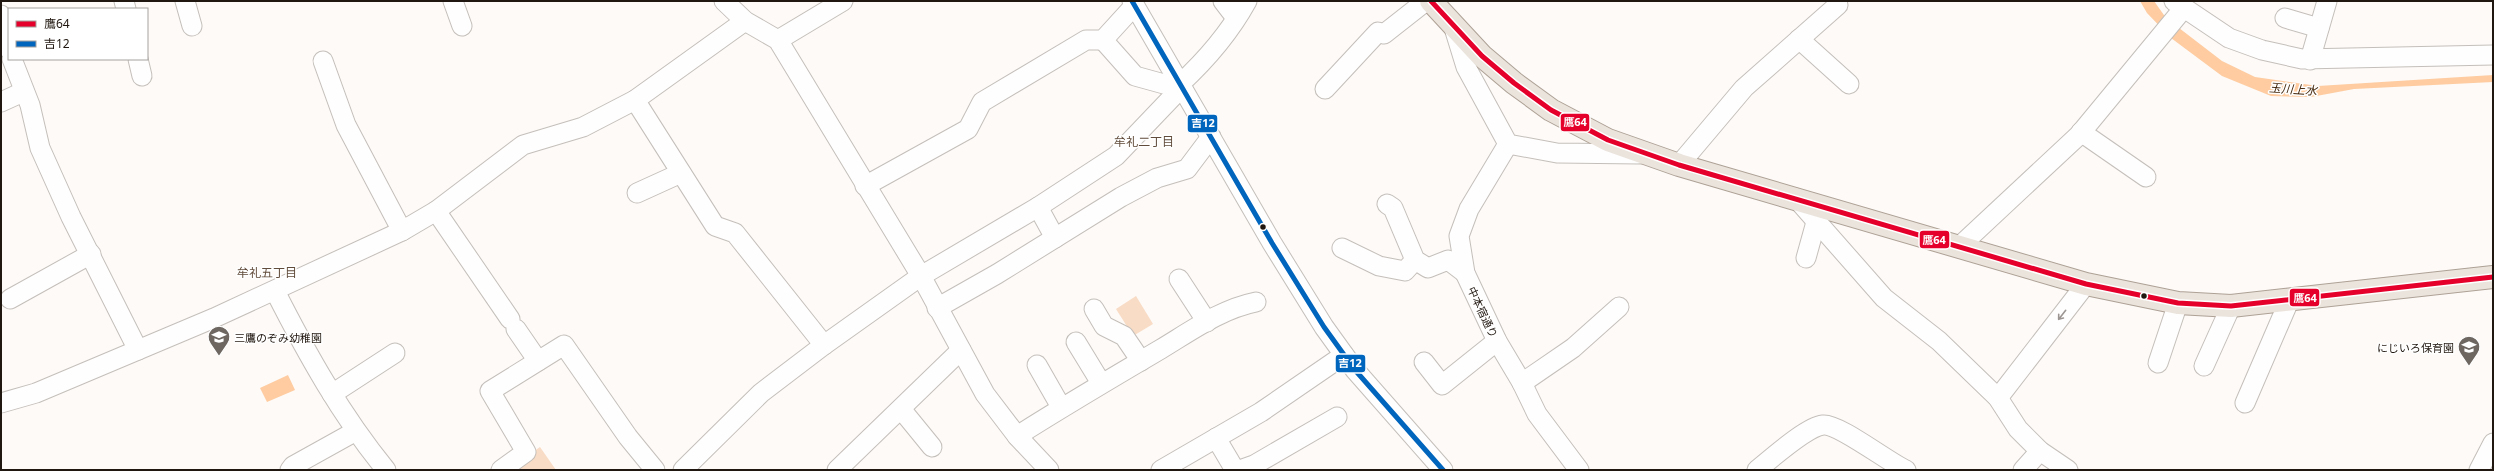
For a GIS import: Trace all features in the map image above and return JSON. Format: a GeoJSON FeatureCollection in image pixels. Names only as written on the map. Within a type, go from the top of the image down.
{"type":"FeatureCollection","features":[{"type":"Feature","properties":{"kind":"main road"},"geometry":{"type":"LineString","coordinates":[[1431,1],[1454,28],[1508,79],[1551,110],[1608,140],[1644,154],[1679,165],[2086,284],[2178,303],[2231,306],[2289,301],[2430,282],[2493,277]]}},
{"type":"Feature","properties":{"kind":"street"},"geometry":{"type":"LineString","coordinates":[[185,1],[192,26]]}},
{"type":"Feature","properties":{"kind":"street"},"geometry":{"type":"LineString","coordinates":[[453,1],[462,26]]}},
{"type":"Feature","properties":{"kind":"street"},"geometry":{"type":"LineString","coordinates":[[724,1],[745,21],[778,40],[921,276],[936,308],[985,394],[1017,436],[1049,470]]}},
{"type":"Feature","properties":{"kind":"street"},"geometry":{"type":"LineString","coordinates":[[778,40],[843,1]]}},
{"type":"Feature","properties":{"kind":"street"},"geometry":{"type":"LineString","coordinates":[[1223,1],[1236,18]]}},
{"type":"Feature","properties":{"kind":"street"},"geometry":{"type":"LineString","coordinates":[[683,470],[761,393],[824,345],[921,276],[1038,207],[1116,156],[1175,86],[1203,63],[1247,1]]}},
{"type":"Feature","properties":{"kind":"street"},"geometry":{"type":"LineString","coordinates":[[1325,88],[1378,32],[1384,34],[1426,1]]}},
{"type":"Feature","properties":{"kind":"street"},"geometry":{"type":"LineString","coordinates":[[2310,60],[2327,1]]}},
{"type":"Feature","properties":{"kind":"street"},"geometry":{"type":"LineString","coordinates":[[1103,40],[1133,4],[1175,86],[1211,137],[1289,273],[1344,355],[1443,470]]}},
{"type":"Feature","properties":{"kind":"street"},"geometry":{"type":"LineString","coordinates":[[1679,165],[1744,88],[1838,5]]}},
{"type":"Feature","properties":{"kind":"street"},"geometry":{"type":"LineString","coordinates":[[1960,246],[2081,132],[2162,35],[2177,10],[2229,38],[2262,50],[2310,60],[2493,55]]}},
{"type":"Feature","properties":{"kind":"street"},"geometry":{"type":"LineString","coordinates":[[1,16],[8,45]]}},
{"type":"Feature","properties":{"kind":"street"},"geometry":{"type":"LineString","coordinates":[[2285,18],[2319,28]]}},
{"type":"Feature","properties":{"kind":"street"},"geometry":{"type":"LineString","coordinates":[[1,403],[36,393],[138,350],[275,291],[402,231],[436,211],[523,145],[583,127],[635,100],[745,21]]}},
{"type":"Feature","properties":{"kind":"street"},"geometry":{"type":"LineString","coordinates":[[1454,28],[1466,67],[1508,144],[1556,153],[1644,154]]}},
{"type":"Feature","properties":{"kind":"street"},"geometry":{"type":"LineString","coordinates":[[1799,39],[1849,84]]}},
{"type":"Feature","properties":{"kind":"street"},"geometry":{"type":"LineString","coordinates":[[866,186],[968,129],[982,102],[1086,40],[1103,40],[1135,76],[1175,86]]}},
{"type":"Feature","properties":{"kind":"street"},"geometry":{"type":"LineString","coordinates":[[12,60],[23,92],[30,105],[40,148],[138,350]]}},
{"type":"Feature","properties":{"kind":"street"},"geometry":{"type":"LineString","coordinates":[[323,61],[346,125],[402,231]]}},
{"type":"Feature","properties":{"kind":"street"},"geometry":{"type":"LineString","coordinates":[[1,102],[23,92]]}},
{"type":"Feature","properties":{"kind":"street"},"geometry":{"type":"LineString","coordinates":[[635,100],[715,226],[735,233],[824,345]]}},
{"type":"Feature","properties":{"kind":"street"},"geometry":{"type":"LineString","coordinates":[[2081,132],[2146,177]]}},
{"type":"Feature","properties":{"kind":"street"},"geometry":{"type":"LineString","coordinates":[[936,308],[997,274],[1121,197],[1156,178],[1187,169],[1211,137]]}},
{"type":"Feature","properties":{"kind":"street","name":"中本宿通り"},"geometry":{"type":"LineString","coordinates":[[1508,144],[1469,210],[1459,236],[1465,273],[1496,341],[1522,383],[1537,414],[1579,470]]}},
{"type":"Feature","properties":{"kind":"street"},"geometry":{"type":"LineString","coordinates":[[637,193],[681,173]]}},
{"type":"Feature","properties":{"kind":"street"},"geometry":{"type":"LineString","coordinates":[[1796,198],[1884,298],[1939,341],[1998,398],[2018,429],[2040,451],[2068,470]]}},
{"type":"Feature","properties":{"kind":"street"},"geometry":{"type":"LineString","coordinates":[[1387,204],[1394,208],[1415,260],[1428,268],[1448,260],[1465,273]]}},
{"type":"Feature","properties":{"kind":"street"},"geometry":{"type":"LineString","coordinates":[[1038,207],[1055,238]]}},
{"type":"Feature","properties":{"kind":"street"},"geometry":{"type":"LineString","coordinates":[[436,211],[538,361]]}},
{"type":"Feature","properties":{"kind":"street"},"geometry":{"type":"LineString","coordinates":[[1806,258],[1816,222]]}},
{"type":"Feature","properties":{"kind":"street"},"geometry":{"type":"LineString","coordinates":[[1342,248],[1379,266],[1405,271],[1415,260]]}},
{"type":"Feature","properties":{"kind":"street"},"geometry":{"type":"LineString","coordinates":[[10,299],[91,254]]}},
{"type":"Feature","properties":{"kind":"street"},"geometry":{"type":"LineString","coordinates":[[1179,279],[1207,322]]}},
{"type":"Feature","properties":{"kind":"street"},"geometry":{"type":"LineString","coordinates":[[1998,398],[2086,284]]}},
{"type":"Feature","properties":{"kind":"street"},"geometry":{"type":"LineString","coordinates":[[275,291],[311,362],[356,431],[386,470]]}},
{"type":"Feature","properties":{"kind":"street"},"geometry":{"type":"LineString","coordinates":[[2245,403],[2289,301]]}},
{"type":"Feature","properties":{"kind":"street"},"geometry":{"type":"LineString","coordinates":[[1017,436],[1101,383],[1207,322],[1236,306],[1256,302]]}},
{"type":"Feature","properties":{"kind":"street"},"geometry":{"type":"LineString","coordinates":[[2158,363],[2178,303]]}},
{"type":"Feature","properties":{"kind":"street"},"geometry":{"type":"LineString","coordinates":[[2204,366],[2231,306]]}},
{"type":"Feature","properties":{"kind":"street"},"geometry":{"type":"LineString","coordinates":[[1522,383],[1573,348],[1619,307]]}},
{"type":"Feature","properties":{"kind":"street"},"geometry":{"type":"LineString","coordinates":[[1094,309],[1104,326],[1124,336],[1142,360]]}},
{"type":"Feature","properties":{"kind":"street"},"geometry":{"type":"LineString","coordinates":[[1424,362],[1442,385],[1496,341]]}},
{"type":"Feature","properties":{"kind":"street"},"geometry":{"type":"LineString","coordinates":[[1076,342],[1101,383]]}},
{"type":"Feature","properties":{"kind":"street"},"geometry":{"type":"LineString","coordinates":[[501,470],[526,452],[490,391],[564,345],[628,437],[656,470]]}},
{"type":"Feature","properties":{"kind":"street"},"geometry":{"type":"LineString","coordinates":[[837,470],[961,350]]}},
{"type":"Feature","properties":{"kind":"street"},"geometry":{"type":"LineString","coordinates":[[332,394],[395,353]]}},
{"type":"Feature","properties":{"kind":"street"},"geometry":{"type":"LineString","coordinates":[[1160,470],[1261,412],[1344,355]]}},
{"type":"Feature","properties":{"kind":"street"},"geometry":{"type":"LineString","coordinates":[[1037,365],[1061,407]]}},
{"type":"Feature","properties":{"kind":"street"},"geometry":{"type":"LineString","coordinates":[[901,409],[932,447]]}},
{"type":"Feature","properties":{"kind":"street"},"geometry":{"type":"LineString","coordinates":[[1240,470],[1254,464],[1337,417]]}},
{"type":"Feature","properties":{"kind":"street"},"geometry":{"type":"LineString","coordinates":[[1757,470],[1804,433],[1823,425],[1838,428],[1890,463],[1906,470]]}},
{"type":"Feature","properties":{"kind":"street"},"geometry":{"type":"LineString","coordinates":[[290,470],[293,466],[356,431]]}},
{"type":"Feature","properties":{"kind":"street"},"geometry":{"type":"LineString","coordinates":[[1216,438],[1235,470]]}},
{"type":"Feature","properties":{"kind":"street"},"geometry":{"type":"LineString","coordinates":[[2479,470],[2493,443]]}},
{"type":"Feature","properties":{"kind":"street"},"geometry":{"type":"LineString","coordinates":[[2023,470],[2040,451]]}},
{"type":"Feature","properties":{"kind":"shaded area"},"geometry":{"type":"Polygon","coordinates":[[[1136,296],[1153,324],[1133,336],[1116,309],[1136,296]]]}},
{"type":"Feature","properties":{"kind":"shaded area"},"geometry":{"type":"Polygon","coordinates":[[[540,447],[556,470],[507,470],[540,447]]]}},
{"type":"Feature","properties":{"kind":"water","name":"玉川上水"},"geometry":{"type":"Polygon","coordinates":[[[2140,1],[2154,1],[2166,18],[2222,61],[2255,77],[2318,86],[2493,75],[2493,82],[2354,89],[2311,97],[2271,96],[2222,76],[2171,38],[2147,13],[2140,1]]]}},
{"type":"Feature","properties":{"kind":"water"},"geometry":{"type":"Polygon","coordinates":[[[288,375],[295,390],[267,402],[260,388],[288,375]]]}},
{"type":"Feature","properties":{"kind":"transit line","name":"吉12"},"geometry":{"type":"LineString","coordinates":[[1132,1],[1272,243],[1324,327],[1355,370],[1443,470]]}},
{"type":"Feature","properties":{"kind":"transit line","name":"鷹64"},"geometry":{"type":"LineString","coordinates":[[1431,1],[1482,56],[1514,83],[1551,110],[1608,140],[1679,165],[2086,284],[2178,303],[2231,306],[2493,277]]}},
{"type":"Feature","properties":{"kind":"place","name":"三鷹のぞみ幼稚園"},"geometry":{"type":"Point","coordinates":[219,356]}},
{"type":"Feature","properties":{"kind":"place","name":"にじいろ保育園"},"geometry":{"type":"Point","coordinates":[2469,366]}},
{"type":"Feature","properties":{"kind":"district","name":"牟礼二丁目"},"geometry":{"type":"Point","coordinates":[1144,141]}},
{"type":"Feature","properties":{"kind":"district","name":"牟礼五丁目"},"geometry":{"type":"Point","coordinates":[267,272]}}]}
